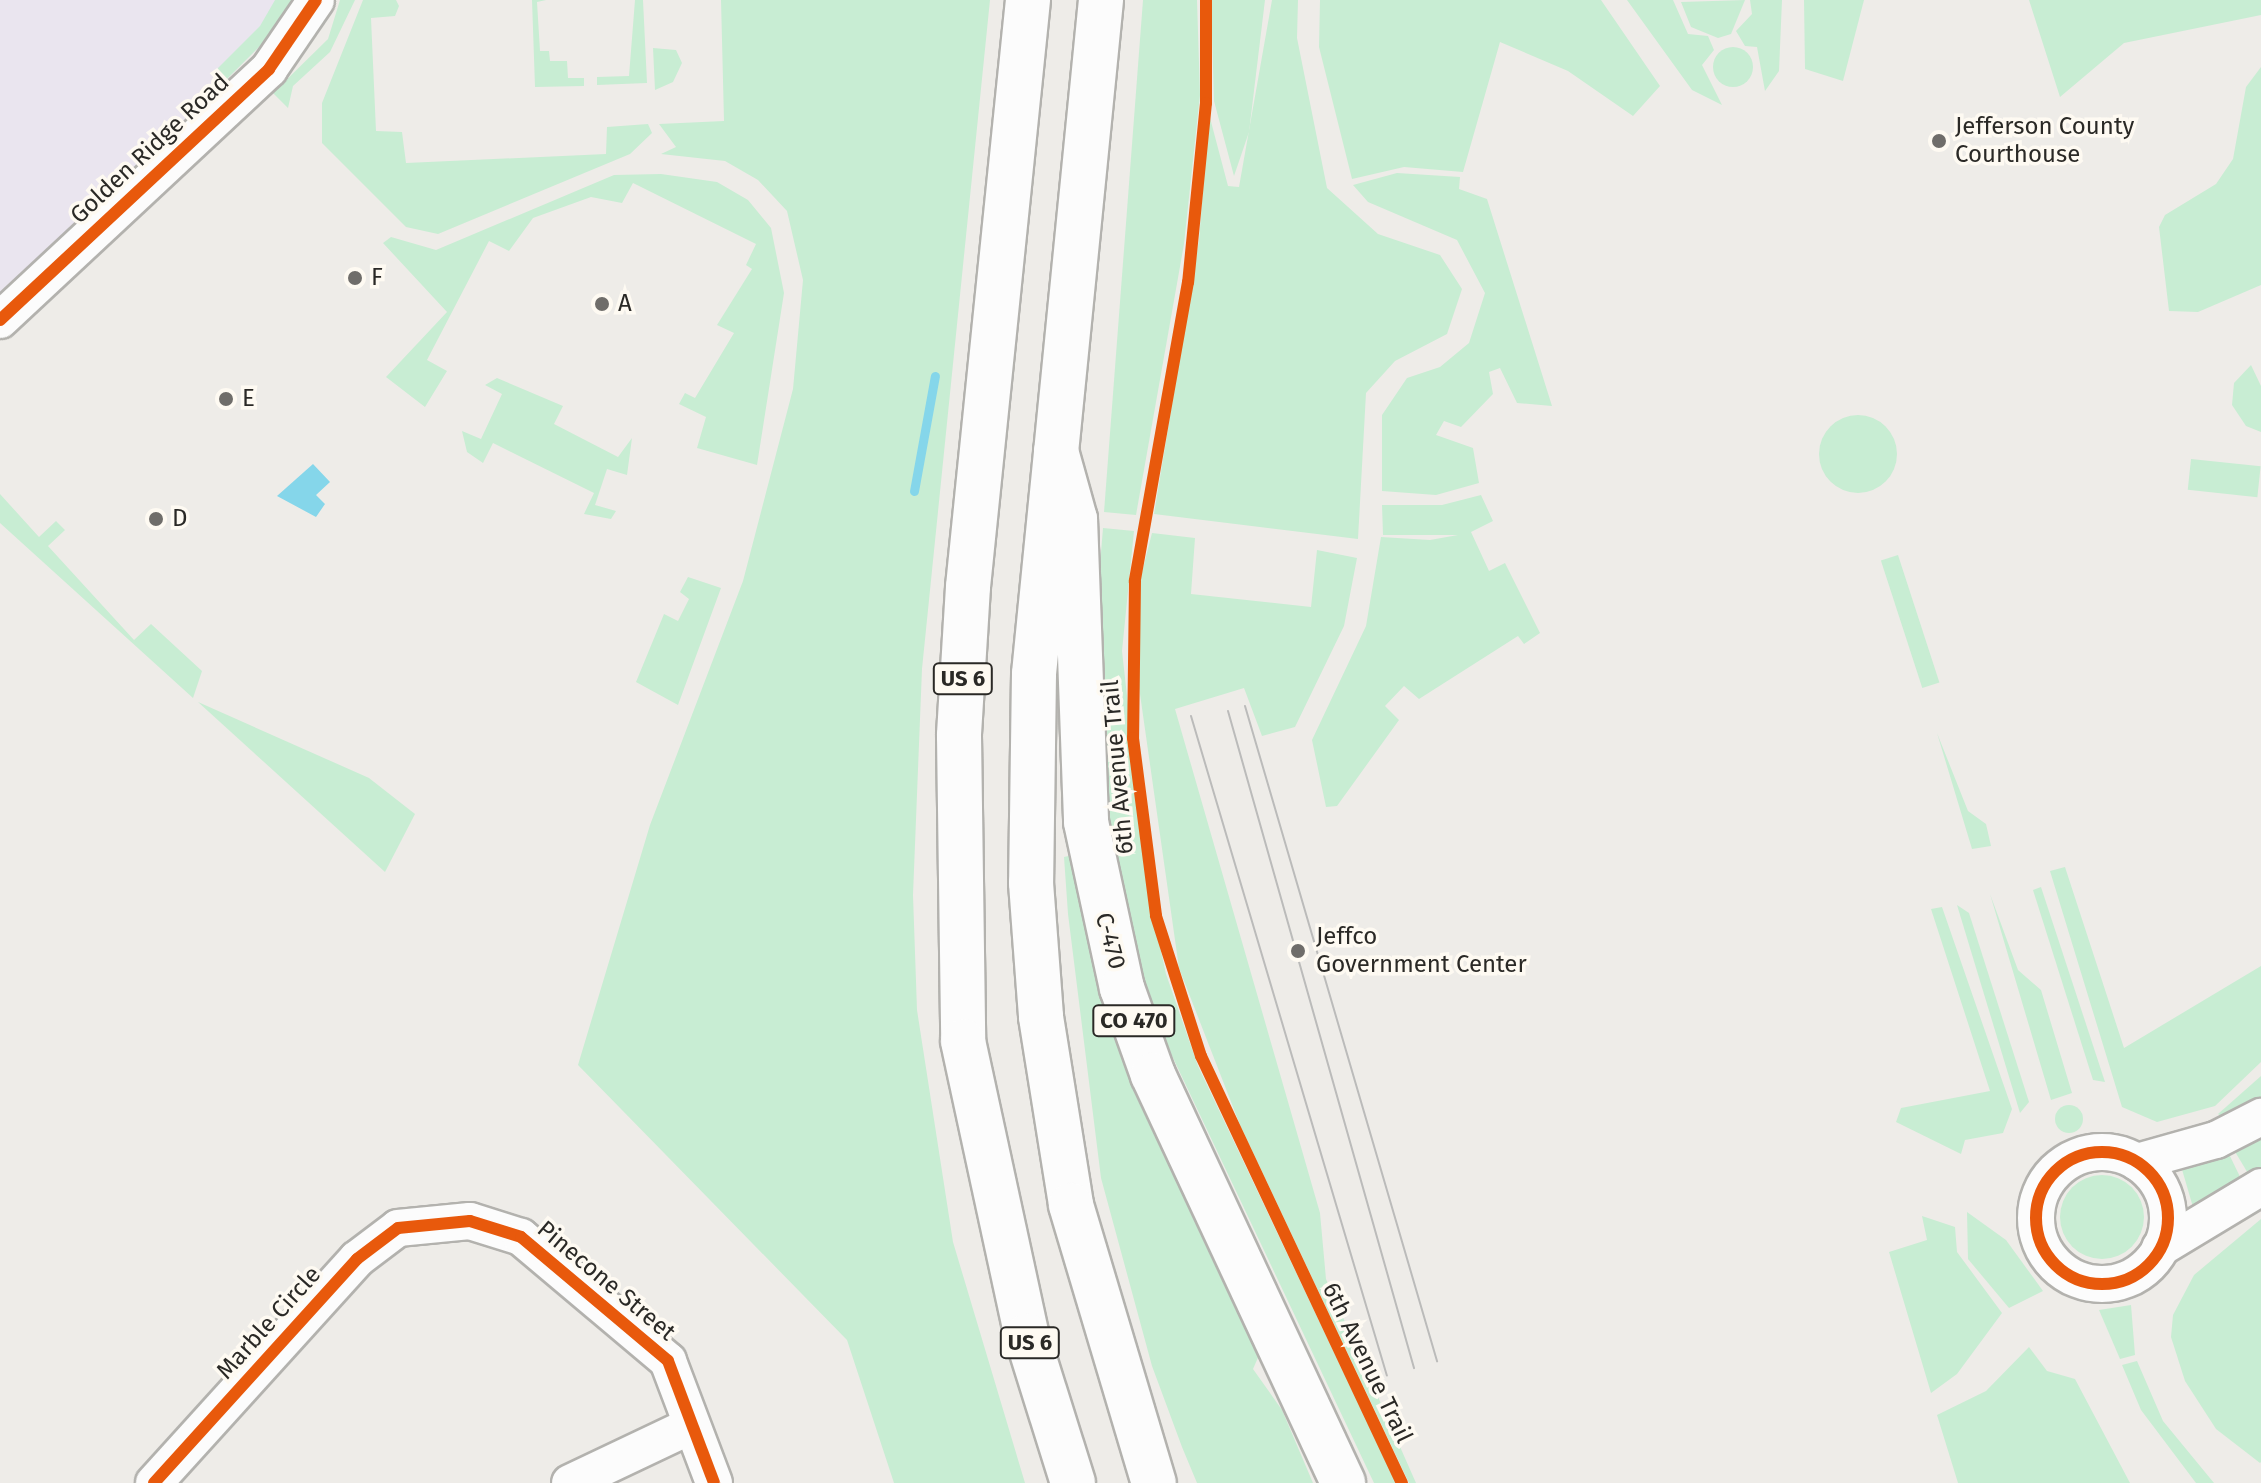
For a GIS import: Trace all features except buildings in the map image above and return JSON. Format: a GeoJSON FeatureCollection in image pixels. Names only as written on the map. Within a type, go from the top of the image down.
{"type":"FeatureCollection","features":[{"type":"Feature","properties":{"kind":"highway","name":"US 6"},"geometry":{"type":"LineString","coordinates":[[1028,0],[968,587],[959,736],[963,1041],[1027,1336],[1073,1483]]}},
{"type":"Feature","properties":{"kind":"highway"},"geometry":{"type":"LineString","coordinates":[[1101,0],[1056,451],[1029,811],[1041,1017],[1071,1205],[1154,1483]]}},
{"type":"Feature","properties":{"kind":"highway","name":"C-470"},"geometry":{"type":"LineString","coordinates":[[1056,451],[1075,519],[1086,822],[1122,988],[1153,1075],[1343,1483]]}},
{"type":"Feature","properties":{"kind":"street","name":"Golden Ridge Road"},"geometry":{"type":"LineString","coordinates":[[0,320],[269,69],[316,0]]}},
{"type":"Feature","properties":{"kind":"street"},"geometry":{"type":"LineString","coordinates":[[2261,1117],[2216,1140],[2137,1162],[2090,1153],[2057,1169],[2037,1204],[2039,1238],[2060,1269],[2094,1283],[2131,1278],[2160,1248],[2261,1187]]}},
{"type":"Feature","properties":{"kind":"street"},"geometry":{"type":"LineString","coordinates":[[2137,1162],[2163,1194],[2160,1248]]}},
{"type":"Feature","properties":{"kind":"street","name":"Pinecone Street"},"geometry":{"type":"LineString","coordinates":[[435,1222],[470,1221],[521,1237],[668,1361],[714,1483]]}},
{"type":"Feature","properties":{"kind":"street","name":"Marble Circle"},"geometry":{"type":"LineString","coordinates":[[154,1483],[357,1259],[398,1228],[435,1222]]}},
{"type":"Feature","properties":{"kind":"street"},"geometry":{"type":"LineString","coordinates":[[570,1483],[690,1426]]}},
{"type":"Feature","properties":{"kind":"shaded area"},"geometry":{"type":"Polygon","coordinates":[[[0,0],[286,0],[280,26],[217,89],[231,106],[0,320],[0,0]]]}},
{"type":"Feature","properties":{"kind":"green space"},"geometry":{"type":"Polygon","coordinates":[[[275,0],[294,0],[279,27],[225,81],[216,70],[260,26],[275,0]]]}},
{"type":"Feature","properties":{"kind":"green space"},"geometry":{"type":"Polygon","coordinates":[[[340,0],[355,0],[330,52],[293,86],[288,108],[273,93],[328,39],[340,0]]]}},
{"type":"Feature","properties":{"kind":"green space"},"geometry":{"type":"Polygon","coordinates":[[[363,0],[396,0],[399,6],[395,16],[371,18],[376,131],[402,132],[406,163],[606,154],[607,127],[648,124],[652,133],[630,154],[438,234],[406,227],[322,143],[322,103],[363,0]]]}},
{"type":"Feature","properties":{"kind":"green space"},"geometry":{"type":"Polygon","coordinates":[[[532,0],[546,0],[537,2],[540,51],[549,51],[550,61],[567,61],[568,78],[584,78],[584,86],[535,87],[532,0]]]}},
{"type":"Feature","properties":{"kind":"green space"},"geometry":{"type":"Polygon","coordinates":[[[635,0],[643,0],[647,83],[597,85],[597,77],[629,76],[635,0]]]}},
{"type":"Feature","properties":{"kind":"green space"},"geometry":{"type":"Polygon","coordinates":[[[721,0],[990,0],[922,669],[913,895],[917,1010],[953,1242],[1025,1483],[894,1483],[847,1340],[578,1065],[650,825],[743,581],[793,389],[803,280],[787,211],[758,180],[725,161],[661,154],[676,147],[659,124],[724,121],[721,0]]]}},
{"type":"Feature","properties":{"kind":"green space"},"geometry":{"type":"Polygon","coordinates":[[[1143,0],[1197,0],[1200,95],[1184,244],[1136,515],[1104,512],[1143,0]]]}},
{"type":"Feature","properties":{"kind":"green space"},"geometry":{"type":"Polygon","coordinates":[[[1211,0],[1265,0],[1249,132],[1234,176],[1214,101],[1211,0]]]}},
{"type":"Feature","properties":{"kind":"green space"},"geometry":{"type":"Polygon","coordinates":[[[1272,0],[1298,0],[1297,38],[1327,188],[1378,234],[1440,255],[1462,289],[1447,334],[1395,361],[1366,393],[1358,539],[1154,514],[1199,240],[1209,114],[1228,186],[1239,187],[1272,0]]]}},
{"type":"Feature","properties":{"kind":"green space"},"geometry":{"type":"Polygon","coordinates":[[[1320,0],[1601,0],[1660,86],[1633,116],[1568,71],[1500,42],[1463,172],[1404,167],[1352,179],[1319,47],[1320,0]]]}},
{"type":"Feature","properties":{"kind":"green space"},"geometry":{"type":"Polygon","coordinates":[[[1627,0],[1673,0],[1688,34],[1708,36],[1714,50],[1702,65],[1722,105],[1692,90],[1627,0]]]}},
{"type":"Feature","properties":{"kind":"green space"},"geometry":{"type":"Polygon","coordinates":[[[1745,0],[1731,34],[1718,38],[1691,27],[1681,2],[1745,0]]]}},
{"type":"Feature","properties":{"kind":"green space"},"geometry":{"type":"Polygon","coordinates":[[[1750,0],[1782,0],[1779,71],[1765,91],[1757,47],[1745,46],[1736,31],[1752,14],[1750,0]]]}},
{"type":"Feature","properties":{"kind":"green space"},"geometry":{"type":"Polygon","coordinates":[[[1804,0],[1864,0],[1843,81],[1805,69],[1804,0]]]}},
{"type":"Feature","properties":{"kind":"green space"},"geometry":{"type":"Polygon","coordinates":[[[2029,0],[2261,0],[2261,15],[2124,43],[2060,97],[2029,0]]]}},
{"type":"Feature","properties":{"kind":"green space"},"geometry":{"type":"Polygon","coordinates":[[[1733,47],[1747,53],[1753,67],[1747,81],[1733,87],[1719,81],[1713,67],[1719,53],[1733,47]]]}},
{"type":"Feature","properties":{"kind":"green space"},"geometry":{"type":"Polygon","coordinates":[[[653,48],[676,50],[682,63],[673,82],[655,90],[653,48]]]}},
{"type":"Feature","properties":{"kind":"green space"},"geometry":{"type":"Polygon","coordinates":[[[2261,67],[2261,285],[2198,312],[2169,311],[2159,227],[2165,215],[2216,184],[2233,159],[2246,87],[2261,67]]]}},
{"type":"Feature","properties":{"kind":"green space"},"geometry":{"type":"Polygon","coordinates":[[[1397,173],[1460,177],[1459,189],[1487,199],[1552,406],[1517,403],[1500,368],[1489,372],[1493,394],[1461,427],[1444,421],[1436,435],[1473,448],[1479,483],[1436,495],[1382,491],[1382,415],[1407,378],[1440,367],[1469,343],[1485,293],[1457,240],[1368,202],[1353,185],[1397,173]]]}},
{"type":"Feature","properties":{"kind":"green space"},"geometry":{"type":"Polygon","coordinates":[[[661,174],[717,182],[748,200],[771,228],[784,293],[757,465],[697,448],[706,417],[679,404],[685,393],[695,398],[734,333],[717,325],[752,269],[746,265],[756,244],[633,183],[622,203],[591,197],[533,218],[509,251],[489,241],[427,360],[447,371],[425,407],[386,377],[447,312],[383,243],[391,237],[436,250],[614,175],[661,174]]]}},
{"type":"Feature","properties":{"kind":"green space"},"geometry":{"type":"Polygon","coordinates":[[[2251,365],[2261,386],[2261,432],[2246,426],[2232,405],[2234,383],[2251,365]]]}},
{"type":"Feature","properties":{"kind":"green space"},"geometry":{"type":"Polygon","coordinates":[[[497,378],[563,406],[554,424],[618,457],[632,438],[627,475],[607,469],[595,505],[616,511],[611,519],[584,514],[594,493],[493,443],[483,463],[467,452],[462,431],[481,439],[502,394],[485,385],[497,378]]]}},
{"type":"Feature","properties":{"kind":"green space"},"geometry":{"type":"Polygon","coordinates":[[[1858,415],[1873,418],[1886,426],[1894,439],[1897,454],[1894,469],[1886,482],[1873,490],[1858,493],[1843,490],[1830,482],[1822,469],[1819,454],[1822,439],[1830,426],[1843,418],[1858,415]]]}},
{"type":"Feature","properties":{"kind":"green space"},"geometry":{"type":"Polygon","coordinates":[[[2191,459],[2261,466],[2257,497],[2188,490],[2191,459]]]}},
{"type":"Feature","properties":{"kind":"green space"},"geometry":{"type":"Polygon","coordinates":[[[0,494],[39,537],[56,521],[65,530],[48,546],[134,640],[151,624],[202,671],[193,698],[0,523],[0,494]]]}},
{"type":"Feature","properties":{"kind":"green space"},"geometry":{"type":"Polygon","coordinates":[[[1481,495],[1493,521],[1471,532],[1489,571],[1505,563],[1540,633],[1524,644],[1518,636],[1419,699],[1404,686],[1385,706],[1399,720],[1337,806],[1326,807],[1312,740],[1366,626],[1381,537],[1430,540],[1458,535],[1383,535],[1382,505],[1442,505],[1481,495]]]}},
{"type":"Feature","properties":{"kind":"green space"},"geometry":{"type":"Polygon","coordinates":[[[1103,528],[1134,531],[1122,651],[1150,901],[1166,974],[1198,1066],[1396,1483],[1374,1483],[1148,1005],[1108,846],[1097,601],[1103,528]]]}},
{"type":"Feature","properties":{"kind":"green space"},"geometry":{"type":"Polygon","coordinates":[[[1152,533],[1195,538],[1191,594],[1311,607],[1317,550],[1357,558],[1344,626],[1295,727],[1262,736],[1244,688],[1175,709],[1320,1213],[1326,1279],[1416,1483],[1409,1483],[1240,1125],[1179,968],[1136,666],[1140,580],[1152,533]]]}},
{"type":"Feature","properties":{"kind":"green space"},"geometry":{"type":"Polygon","coordinates":[[[1898,555],[1939,682],[1922,688],[1881,561],[1898,555]]]}},
{"type":"Feature","properties":{"kind":"green space"},"geometry":{"type":"Polygon","coordinates":[[[688,577],[721,588],[678,705],[636,682],[664,614],[678,621],[689,599],[680,592],[688,577]]]}},
{"type":"Feature","properties":{"kind":"green space"},"geometry":{"type":"Polygon","coordinates":[[[198,702],[369,778],[415,814],[385,872],[198,702]]]}},
{"type":"Feature","properties":{"kind":"green space"},"geometry":{"type":"Polygon","coordinates":[[[1937,733],[1968,811],[1986,824],[1991,846],[1972,849],[1937,733]]]}},
{"type":"Feature","properties":{"kind":"green space"},"geometry":{"type":"Polygon","coordinates":[[[1073,855],[1260,1353],[1253,1369],[1282,1410],[1313,1483],[1197,1483],[1182,1447],[1152,1366],[1101,1178],[1068,914],[1064,857],[1073,855]]]}},
{"type":"Feature","properties":{"kind":"green space"},"geometry":{"type":"Polygon","coordinates":[[[2065,867],[2124,1048],[2261,966],[2261,1062],[2215,1106],[2157,1122],[2122,1107],[2050,871],[2065,867]]]}},
{"type":"Feature","properties":{"kind":"green space"},"geometry":{"type":"Polygon","coordinates":[[[2041,887],[2105,1082],[2093,1080],[2033,890],[2041,887]]]}},
{"type":"Feature","properties":{"kind":"green space"},"geometry":{"type":"Polygon","coordinates":[[[1990,894],[2018,970],[2041,990],[2072,1093],[2051,1100],[1990,894]]]}},
{"type":"Feature","properties":{"kind":"green space"},"geometry":{"type":"Polygon","coordinates":[[[1957,905],[1969,913],[2029,1102],[2020,1113],[1957,905]]]}},
{"type":"Feature","properties":{"kind":"green space"},"geometry":{"type":"Polygon","coordinates":[[[1942,907],[2012,1109],[2003,1133],[1965,1140],[1961,1154],[1896,1122],[1901,1108],[1990,1091],[1931,909],[1942,907]]]}},
{"type":"Feature","properties":{"kind":"green space"},"geometry":{"type":"Polygon","coordinates":[[[2261,1076],[2261,1106],[2227,1120],[2218,1114],[2261,1076]]]}},
{"type":"Feature","properties":{"kind":"green space"},"geometry":{"type":"Polygon","coordinates":[[[2069,1105],[2079,1109],[2083,1119],[2079,1129],[2069,1133],[2059,1129],[2055,1119],[2059,1109],[2069,1105]]]}},
{"type":"Feature","properties":{"kind":"green space"},"geometry":{"type":"Polygon","coordinates":[[[2261,1134],[2261,1175],[2252,1180],[2234,1150],[2261,1134]]]}},
{"type":"Feature","properties":{"kind":"green space"},"geometry":{"type":"Polygon","coordinates":[[[2228,1152],[2244,1185],[2195,1214],[2181,1166],[2228,1152]]]}},
{"type":"Feature","properties":{"kind":"green space"},"geometry":{"type":"Polygon","coordinates":[[[2102,1175],[2118,1178],[2132,1187],[2141,1201],[2144,1217],[2141,1233],[2132,1247],[2118,1256],[2102,1259],[2086,1256],[2072,1247],[2063,1233],[2060,1217],[2063,1201],[2072,1187],[2086,1178],[2102,1175]]]}},
{"type":"Feature","properties":{"kind":"green space"},"geometry":{"type":"Polygon","coordinates":[[[1967,1212],[2006,1240],[2043,1291],[2009,1308],[1968,1259],[1967,1212]]]}},
{"type":"Feature","properties":{"kind":"green space"},"geometry":{"type":"Polygon","coordinates":[[[1922,1216],[1955,1227],[1957,1252],[2002,1313],[1957,1374],[1931,1393],[1889,1252],[1927,1240],[1922,1216]]]}},
{"type":"Feature","properties":{"kind":"green space"},"geometry":{"type":"Polygon","coordinates":[[[2261,1219],[2260,1463],[2216,1429],[2185,1381],[2171,1337],[2173,1315],[2194,1275],[2261,1219]]]}},
{"type":"Feature","properties":{"kind":"green space"},"geometry":{"type":"Polygon","coordinates":[[[2131,1305],[2135,1355],[2120,1359],[2099,1310],[2131,1305]]]}},
{"type":"Feature","properties":{"kind":"green space"},"geometry":{"type":"Polygon","coordinates":[[[2029,1347],[2047,1371],[2075,1379],[2130,1483],[1958,1483],[1937,1415],[1986,1391],[2029,1347]]]}},
{"type":"Feature","properties":{"kind":"green space"},"geometry":{"type":"Polygon","coordinates":[[[2137,1361],[2163,1421],[2214,1483],[2196,1483],[2141,1410],[2122,1365],[2137,1361]]]}},
{"type":"Feature","properties":{"kind":"water"},"geometry":{"type":"Polygon","coordinates":[[[313,464],[330,482],[316,495],[325,504],[316,517],[277,496],[313,464]]]}},
{"type":"Feature","properties":{"kind":"waterway"},"geometry":{"type":"LineString","coordinates":[[914,491],[935,376]]}},
{"type":"Feature","properties":{"kind":"tram line"},"geometry":{"type":"LineString","coordinates":[[1245,706],[1437,1361]]}},
{"type":"Feature","properties":{"kind":"tram line"},"geometry":{"type":"LineString","coordinates":[[1228,711],[1414,1368]]}},
{"type":"Feature","properties":{"kind":"tram line"},"geometry":{"type":"LineString","coordinates":[[1191,716],[1387,1376]]}},
{"type":"Feature","properties":{"kind":"cycle path"},"geometry":{"type":"LineString","coordinates":[[0,320],[269,69],[316,0]]}},
{"type":"Feature","properties":{"kind":"cycle path","name":"6th Avenue Trail"},"geometry":{"type":"LineString","coordinates":[[1206,0],[1206,103],[1188,282],[1135,581],[1133,738],[1156,916],[1201,1056],[1402,1483]]}},
{"type":"Feature","properties":{"kind":"cycle path"},"geometry":{"type":"LineString","coordinates":[[2102,1152],[2127,1157],[2148,1172],[2163,1193],[2168,1218],[2163,1243],[2148,1264],[2127,1279],[2102,1284],[2077,1279],[2056,1264],[2041,1243],[2036,1218],[2041,1193],[2056,1172],[2077,1157],[2102,1152]]}},
{"type":"Feature","properties":{"kind":"cycle path"},"geometry":{"type":"LineString","coordinates":[[154,1483],[357,1259],[398,1228],[470,1221],[521,1237],[668,1361],[714,1483]]}},
{"type":"Feature","properties":{"kind":"place","name":"Jefferson County Courthouse"},"geometry":{"type":"Point","coordinates":[1939,141]}},
{"type":"Feature","properties":{"kind":"place","name":"F"},"geometry":{"type":"Point","coordinates":[355,278]}},
{"type":"Feature","properties":{"kind":"place","name":"A"},"geometry":{"type":"Point","coordinates":[602,304]}},
{"type":"Feature","properties":{"kind":"place","name":"E"},"geometry":{"type":"Point","coordinates":[226,399]}},
{"type":"Feature","properties":{"kind":"place","name":"D"},"geometry":{"type":"Point","coordinates":[156,519]}},
{"type":"Feature","properties":{"kind":"place","name":"Jeffco Government Center"},"geometry":{"type":"Point","coordinates":[1298,951]}}]}
